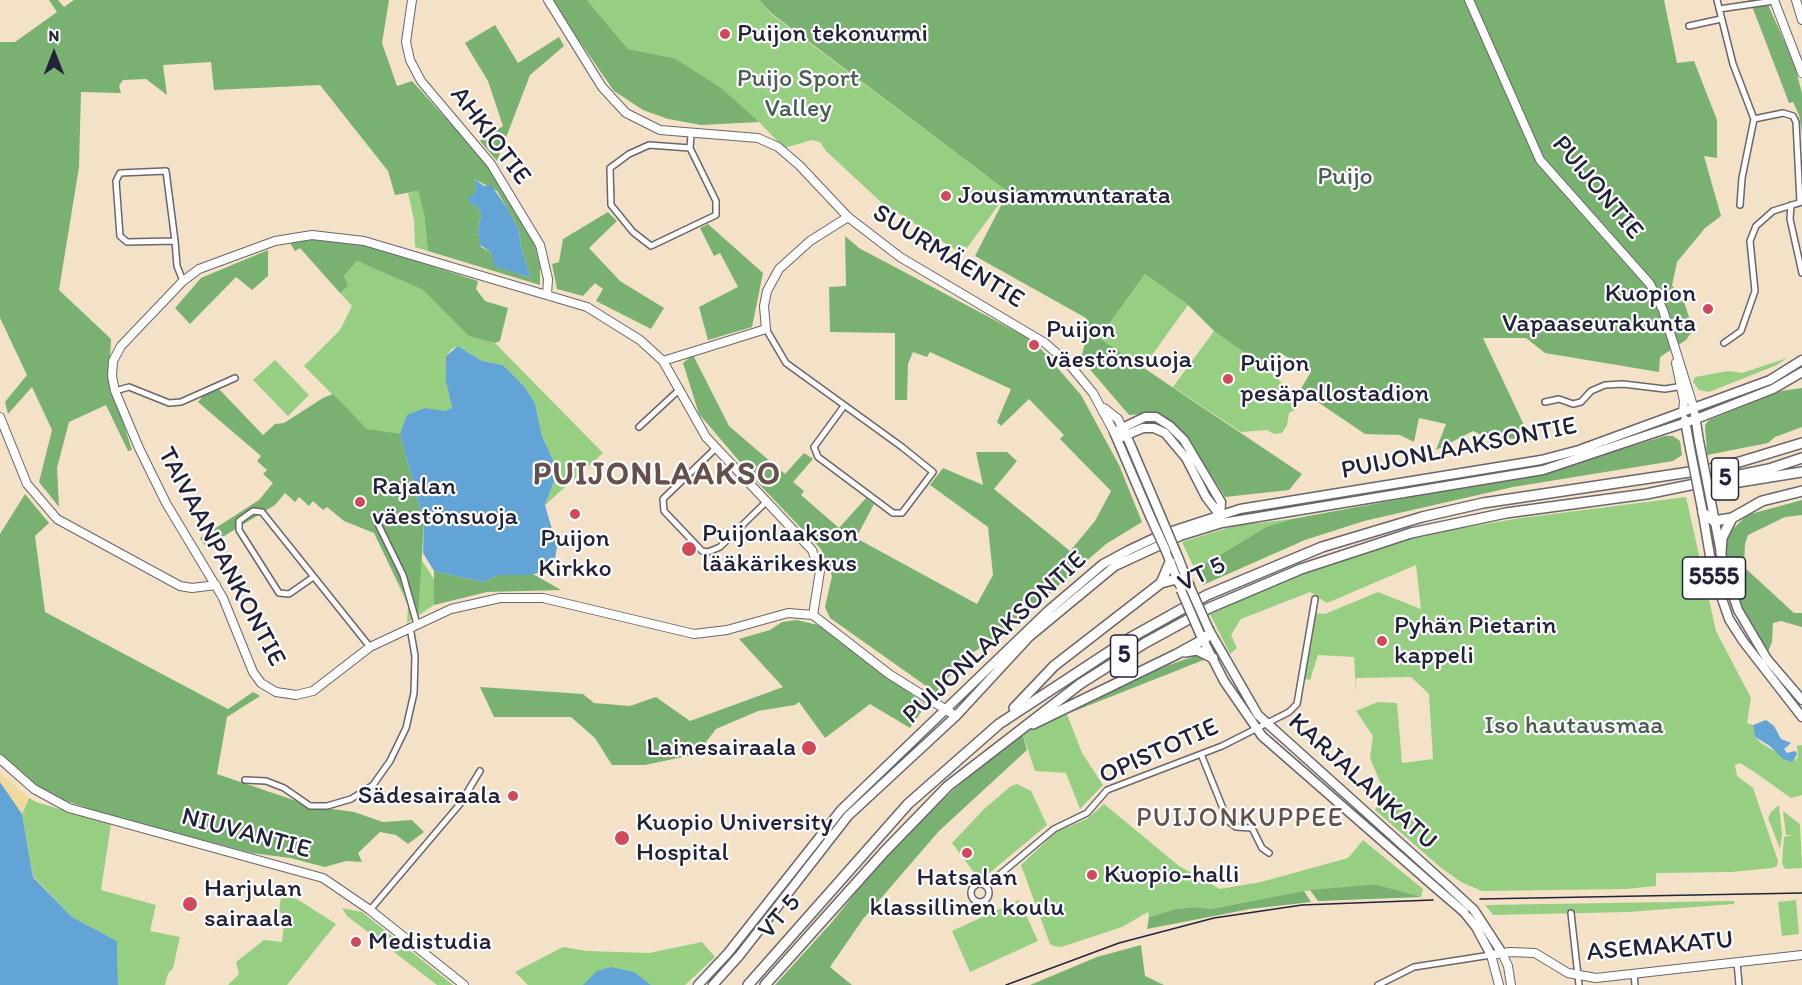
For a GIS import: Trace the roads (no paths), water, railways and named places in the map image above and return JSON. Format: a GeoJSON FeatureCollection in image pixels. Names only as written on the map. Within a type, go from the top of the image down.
{"type":"FeatureCollection","features":[{"type":"Feature","properties":{"kind":"highway","name":"VT 5"},"geometry":{"type":"LineString","coordinates":[[748,985],[908,804],[999,724],[1085,666],[1170,615],[1237,581],[1322,547],[1389,526],[1483,503],[1723,467],[1802,443]]}},
{"type":"Feature","properties":{"kind":"highway","name":"VT 5"},"geometry":{"type":"LineString","coordinates":[[765,985],[917,817],[948,786],[1080,684],[1145,643],[1209,608],[1301,569],[1411,532],[1551,506],[1646,494],[1760,471],[1802,458]]}},
{"type":"Feature","properties":{"kind":"highway"},"geometry":{"type":"LineString","coordinates":[[1646,494],[1745,483],[1802,472]]}},
{"type":"Feature","properties":{"kind":"highway"},"geometry":{"type":"LineString","coordinates":[[1702,511],[1714,520],[1732,518],[1762,501],[1802,491]]}},
{"type":"Feature","properties":{"kind":"highway"},"geometry":{"type":"LineString","coordinates":[[1721,553],[1722,538],[1732,518]]}},
{"type":"Feature","properties":{"kind":"highway"},"geometry":{"type":"LineString","coordinates":[[999,724],[1054,666],[1161,583],[1174,559]]}},
{"type":"Feature","properties":{"kind":"highway"},"geometry":{"type":"LineString","coordinates":[[1161,583],[1177,579],[1185,587]]}},
{"type":"Feature","properties":{"kind":"highway"},"geometry":{"type":"LineString","coordinates":[[1012,735],[1177,654],[1204,635]]}},
{"type":"Feature","properties":{"kind":"highway"},"geometry":{"type":"LineString","coordinates":[[1177,654],[1197,650],[1214,658]]}},
{"type":"Feature","properties":{"kind":"main road","name":"PUIJONLAAKSONTIE"},"geometry":{"type":"LineString","coordinates":[[1220,519],[1240,509],[1541,460],[1579,450],[1770,380],[1802,360]]}},
{"type":"Feature","properties":{"kind":"main road","name":"PUIJONLAAKSONTIE"},"geometry":{"type":"LineString","coordinates":[[698,985],[728,953],[841,810],[949,709],[1049,610],[1104,564],[1163,534],[1220,519],[1543,470],[1686,423],[1773,389],[1802,372]]}},
{"type":"Feature","properties":{"kind":"main road","name":"5555"},"geometry":{"type":"LineString","coordinates":[[1694,409],[1714,520],[1731,593],[1751,635],[1767,659],[1802,700]]}},
{"type":"Feature","properties":{"kind":"main road","name":"5555"},"geometry":{"type":"LineString","coordinates":[[1683,412],[1713,573],[1729,619],[1743,641],[1802,717]]}},
{"type":"Feature","properties":{"kind":"main road"},"geometry":{"type":"LineString","coordinates":[[1120,433],[1145,417],[1156,417],[1170,426],[1184,440],[1221,502],[1220,519]]}},
{"type":"Feature","properties":{"kind":"main road"},"geometry":{"type":"LineString","coordinates":[[1120,433],[1143,428],[1155,428],[1165,433],[1186,458],[1220,519]]}},
{"type":"Feature","properties":{"kind":"main road","name":"SUURMÄENTIE"},"geometry":{"type":"LineString","coordinates":[[1120,433],[1160,512],[1174,559],[1204,635]]}},
{"type":"Feature","properties":{"kind":"main road","name":"SUURMÄENTIE"},"geometry":{"type":"LineString","coordinates":[[1120,433],[1150,516],[1166,551],[1174,559],[1177,579]]}},
{"type":"Feature","properties":{"kind":"main road"},"geometry":{"type":"LineString","coordinates":[[1199,525],[1204,513],[1206,497]]}},
{"type":"Feature","properties":{"kind":"main road"},"geometry":{"type":"LineString","coordinates":[[1221,502],[1240,509]]}},
{"type":"Feature","properties":{"kind":"main road","name":"PUIJONLAAKSONTIE"},"geometry":{"type":"LineString","coordinates":[[713,985],[739,956],[834,830],[956,716],[1029,637],[1115,566],[1199,525]]}},
{"type":"Feature","properties":{"kind":"main road","name":"KARJALANKATU"},"geometry":{"type":"LineString","coordinates":[[1204,635],[1224,681],[1257,729],[1464,912],[1476,927],[1491,955]]}},
{"type":"Feature","properties":{"kind":"main road","name":"KARJALANKATU"},"geometry":{"type":"LineString","coordinates":[[1204,635],[1266,724],[1474,910],[1502,953]]}},
{"type":"Feature","properties":{"kind":"street","name":"AHKIOTIE"},"geometry":{"type":"LineString","coordinates":[[412,0],[406,42],[410,60],[421,81],[491,164],[540,245],[548,279],[547,296]]}},
{"type":"Feature","properties":{"kind":"street","name":"SUURMÄENTIE"},"geometry":{"type":"LineString","coordinates":[[548,0],[616,104],[646,125],[692,135],[758,138],[778,147],[799,165],[848,217],[908,262],[998,312],[1045,343],[1078,374],[1103,407],[1118,419],[1120,433]]}},
{"type":"Feature","properties":{"kind":"street","name":"PUIJONTIE"},"geometry":{"type":"LineString","coordinates":[[1469,0],[1540,160],[1650,285],[1670,332],[1684,386],[1694,409]]}},
{"type":"Feature","properties":{"kind":"street"},"geometry":{"type":"LineString","coordinates":[[1717,0],[1733,64],[1754,119],[1742,178],[1740,205]]}},
{"type":"Feature","properties":{"kind":"street"},"geometry":{"type":"LineString","coordinates":[[1719,9],[1774,0],[1802,73]]}},
{"type":"Feature","properties":{"kind":"street"},"geometry":{"type":"LineString","coordinates":[[1796,0],[1802,20]]}},
{"type":"Feature","properties":{"kind":"street"},"geometry":{"type":"LineString","coordinates":[[1689,26],[1721,19]]}},
{"type":"Feature","properties":{"kind":"street"},"geometry":{"type":"LineString","coordinates":[[1724,343],[1741,331],[1755,291],[1750,241],[1752,233],[1763,218],[1801,202],[1795,119],[1782,113],[1754,119]]}},
{"type":"Feature","properties":{"kind":"street"},"geometry":{"type":"LineString","coordinates":[[690,148],[649,145],[610,168],[611,205],[633,232],[651,246],[716,215],[716,201],[690,148],[692,135]]}},
{"type":"Feature","properties":{"kind":"street"},"geometry":{"type":"LineString","coordinates":[[175,241],[127,242],[120,236],[117,177],[120,173],[166,171],[175,241],[177,266],[183,281]]}},
{"type":"Feature","properties":{"kind":"street"},"geometry":{"type":"LineString","coordinates":[[1791,205],[1790,219],[1802,273]]}},
{"type":"Feature","properties":{"kind":"street"},"geometry":{"type":"LineString","coordinates":[[844,406],[814,447],[815,452],[818,457],[893,513],[906,511],[933,472],[844,406],[786,363],[766,329],[764,306],[775,274],[795,253],[848,217]]}},
{"type":"Feature","properties":{"kind":"street","name":"TAIVAANPANKONTIE"},"geometry":{"type":"LineString","coordinates":[[312,235],[335,236],[387,247],[547,296],[587,307],[614,322],[640,340],[663,361],[699,426],[716,448],[812,550],[819,563],[820,584],[813,615],[795,613],[713,633],[694,634],[560,600],[526,597],[467,604],[370,647],[313,691],[296,695],[276,692],[261,683],[253,672],[216,585],[166,503],[139,448],[115,390],[112,376],[113,361],[121,346],[183,281],[199,269],[275,241],[312,235]]}},
{"type":"Feature","properties":{"kind":"street"},"geometry":{"type":"LineString","coordinates":[[663,361],[766,329]]}},
{"type":"Feature","properties":{"kind":"street"},"geometry":{"type":"LineString","coordinates":[[115,390],[129,387],[169,403],[181,402],[235,378]]}},
{"type":"Feature","properties":{"kind":"street"},"geometry":{"type":"LineString","coordinates":[[1545,402],[1559,399],[1573,404],[1581,402],[1595,388],[1605,386],[1623,384],[1665,389],[1684,386]]}},
{"type":"Feature","properties":{"kind":"street","name":"PUIJONTIE"},"geometry":{"type":"LineString","coordinates":[[1683,412],[1684,386]]}},
{"type":"Feature","properties":{"kind":"street"},"geometry":{"type":"LineString","coordinates":[[639,427],[680,389]]}},
{"type":"Feature","properties":{"kind":"street"},"geometry":{"type":"LineString","coordinates":[[1,420],[27,484],[57,519],[180,586],[192,588],[216,585]]}},
{"type":"Feature","properties":{"kind":"street"},"geometry":{"type":"LineString","coordinates":[[716,448],[668,493],[662,503],[664,511],[702,551],[708,552],[720,547],[766,502]]}},
{"type":"Feature","properties":{"kind":"street"},"geometry":{"type":"LineString","coordinates":[[312,578],[289,594],[279,593],[239,530],[239,521],[253,511],[262,512],[285,538],[312,578],[370,647]]}},
{"type":"Feature","properties":{"kind":"street"},"geometry":{"type":"LineString","coordinates":[[245,780],[266,781],[284,788],[310,806],[327,806],[351,799],[373,785],[390,761],[409,716],[414,693],[414,626],[403,575],[377,522]]}},
{"type":"Feature","properties":{"kind":"street","name":"OPISTOTIE"},"geometry":{"type":"LineString","coordinates":[[986,886],[1054,829],[1083,816],[1107,790],[1201,754],[1289,712],[1297,704],[1315,599]]}},
{"type":"Feature","properties":{"kind":"street"},"geometry":{"type":"LineString","coordinates":[[813,615],[889,674],[949,709],[956,716]]}},
{"type":"Feature","properties":{"kind":"street"},"geometry":{"type":"LineString","coordinates":[[1201,754],[1228,821],[1236,827],[1252,828],[1262,848],[1269,853]]}},
{"type":"Feature","properties":{"kind":"street","name":"NIUVANTIE"},"geometry":{"type":"LineString","coordinates":[[0,759],[34,789],[69,808],[315,875],[370,910],[464,985]]}},
{"type":"Feature","properties":{"kind":"street"},"geometry":{"type":"LineString","coordinates":[[370,910],[460,804],[480,771]]}},
{"type":"Feature","properties":{"kind":"street"},"geometry":{"type":"LineString","coordinates":[[1571,913],[1579,981]]}},
{"type":"Feature","properties":{"kind":"street"},"geometry":{"type":"LineString","coordinates":[[1502,953],[1508,966],[1511,985]]}},
{"type":"Feature","properties":{"kind":"street","name":"ASEMAKATU"},"geometry":{"type":"LineString","coordinates":[[1491,955],[1535,953],[1579,981],[1802,955]]}},
{"type":"Feature","properties":{"kind":"street"},"geometry":{"type":"LineString","coordinates":[[1378,985],[1414,967],[1491,955],[1499,985]]}},
{"type":"Feature","properties":{"kind":"street"},"geometry":{"type":"LineString","coordinates":[[1737,962],[1739,985]]}},
{"type":"Feature","properties":{"kind":"street"},"geometry":{"type":"LineString","coordinates":[[1634,974],[1635,985]]}},
{"type":"Feature","properties":{"kind":"water"},"geometry":{"type":"Polygon","coordinates":[[[474,179],[484,186],[491,185],[507,208],[519,230],[521,247],[531,278],[494,266],[491,252],[480,245],[478,233],[481,214],[479,207],[470,204],[468,198],[476,191],[474,179]]]}},
{"type":"Feature","properties":{"kind":"water"},"geometry":{"type":"Polygon","coordinates":[[[458,346],[482,361],[503,365],[524,386],[535,403],[542,436],[554,462],[554,481],[545,505],[557,547],[555,558],[542,572],[530,575],[498,575],[483,582],[434,571],[423,553],[424,523],[400,434],[407,415],[425,408],[445,411],[452,408],[446,382],[446,356],[458,346]]]}},
{"type":"Feature","properties":{"kind":"water"},"geometry":{"type":"Polygon","coordinates":[[[1766,720],[1774,726],[1781,739],[1791,743],[1784,749],[1787,753],[1795,751],[1797,754],[1793,762],[1783,759],[1770,746],[1755,737],[1753,725],[1766,720]]]}},
{"type":"Feature","properties":{"kind":"water"},"geometry":{"type":"Polygon","coordinates":[[[0,782],[22,814],[33,877],[72,917],[117,941],[118,985],[0,985],[0,782]]]}},
{"type":"Feature","properties":{"kind":"water"},"geometry":{"type":"Polygon","coordinates":[[[611,967],[634,972],[651,985],[583,985],[597,971],[611,967]]]}},
{"type":"Feature","properties":{"kind":"railway"},"geometry":{"type":"LineString","coordinates":[[1480,899],[1802,893]]}},
{"type":"Feature","properties":{"kind":"railway"},"geometry":{"type":"LineString","coordinates":[[1006,985],[1119,943],[1214,918],[1302,905],[1433,900]]}},
{"type":"Feature","properties":{"kind":"place","name":"Puijon tekonurmi"},"geometry":{"type":"Point","coordinates":[725,34]}},
{"type":"Feature","properties":{"kind":"place","name":"Jousiammuntarata"},"geometry":{"type":"Point","coordinates":[946,196]}},
{"type":"Feature","properties":{"kind":"place","name":"Kuopion Vapaaseurakunta"},"geometry":{"type":"Point","coordinates":[1708,309]}},
{"type":"Feature","properties":{"kind":"place","name":"Puijon väestönsuoja"},"geometry":{"type":"Point","coordinates":[1034,345]}},
{"type":"Feature","properties":{"kind":"place","name":"Puijon pesäpallostadion"},"geometry":{"type":"Point","coordinates":[1228,379]}},
{"type":"Feature","properties":{"kind":"place","name":"Rajalan väestönsuoja"},"geometry":{"type":"Point","coordinates":[360,502]}},
{"type":"Feature","properties":{"kind":"place","name":"Puijon Kirkko"},"geometry":{"type":"Point","coordinates":[575,514]}},
{"type":"Feature","properties":{"kind":"place","name":"Puijonlaakson lääkärikeskus"},"geometry":{"type":"Point","coordinates":[689,549]}},
{"type":"Feature","properties":{"kind":"place","name":"Pyhän Pietarin kappeli"},"geometry":{"type":"Point","coordinates":[1382,641]}},
{"type":"Feature","properties":{"kind":"place","name":"Lainesairaala"},"geometry":{"type":"Point","coordinates":[809,748]}},
{"type":"Feature","properties":{"kind":"place","name":"Sädesairaala"},"geometry":{"type":"Point","coordinates":[513,796]}},
{"type":"Feature","properties":{"kind":"place","name":"Kuopio University Hospital"},"geometry":{"type":"Point","coordinates":[622,838]}},
{"type":"Feature","properties":{"kind":"place","name":"Hatsalan klassillinen koulu"},"geometry":{"type":"Point","coordinates":[967,853]}},
{"type":"Feature","properties":{"kind":"place","name":"Kuopio-halli"},"geometry":{"type":"Point","coordinates":[1092,875]}},
{"type":"Feature","properties":{"kind":"place","name":"Harjulan sairaala"},"geometry":{"type":"Point","coordinates":[190,904]}},
{"type":"Feature","properties":{"kind":"place","name":"Medistudia"},"geometry":{"type":"Point","coordinates":[356,942]}},
{"type":"Feature","properties":{"kind":"district","name":"PUIJONLAAKSO"},"geometry":{"type":"Point","coordinates":[657,476]}},
{"type":"Feature","properties":{"kind":"district","name":"PUIJONKUPPEE"},"geometry":{"type":"Point","coordinates":[1240,819]}},
{"type":"Feature","properties":{"kind":"park label","name":"Puijo Sport Valley"},"geometry":{"type":"Point","coordinates":[798,94]}},
{"type":"Feature","properties":{"kind":"park label","name":"Puijo"},"geometry":{"type":"Point","coordinates":[1345,177]}},
{"type":"Feature","properties":{"kind":"park label","name":"Iso hautausmaa"},"geometry":{"type":"Point","coordinates":[1574,726]}}]}
